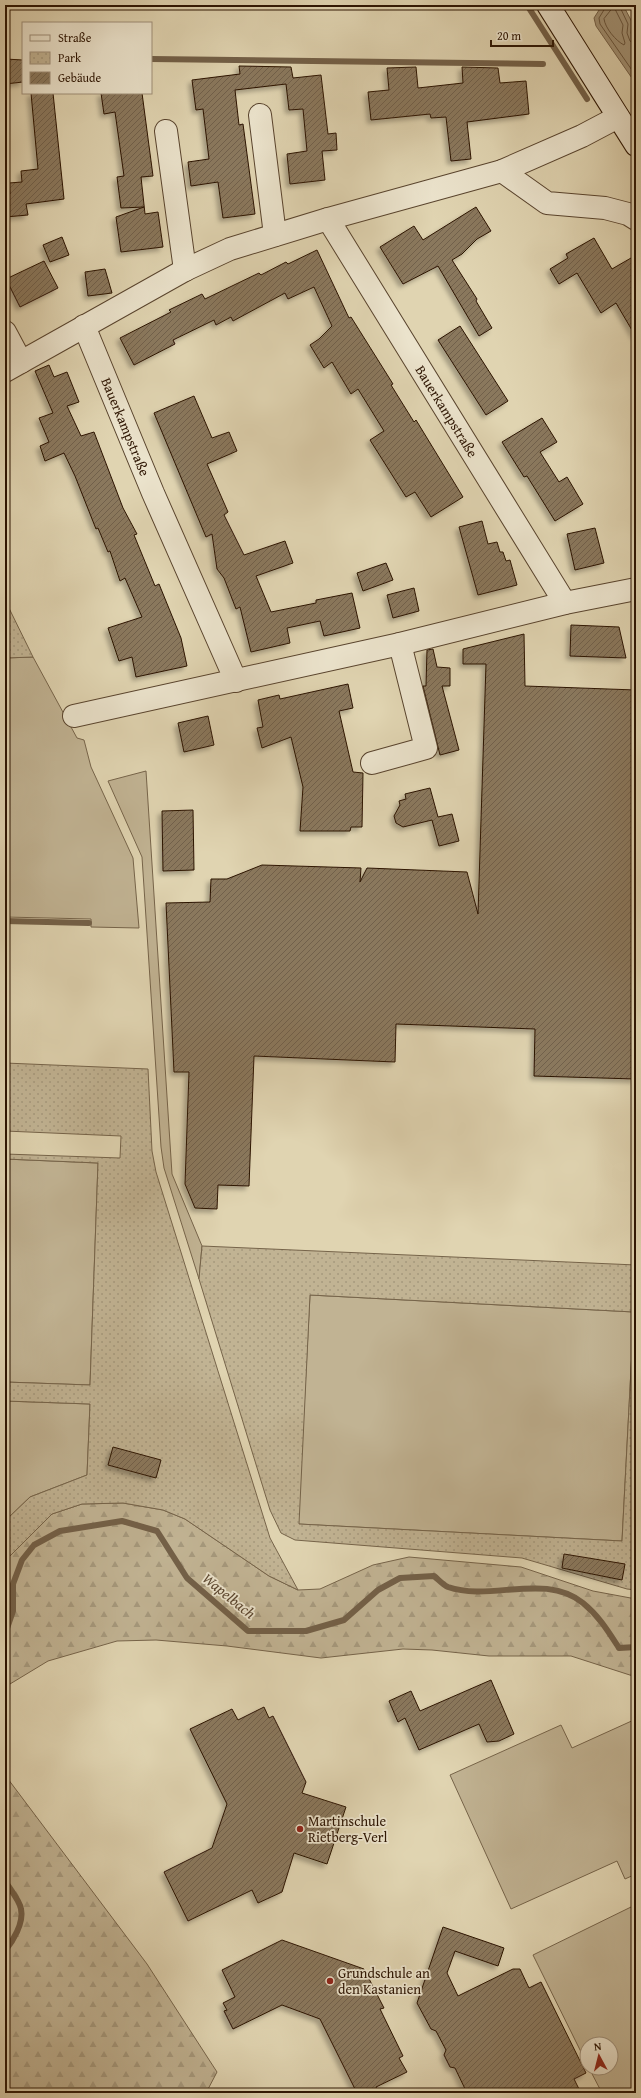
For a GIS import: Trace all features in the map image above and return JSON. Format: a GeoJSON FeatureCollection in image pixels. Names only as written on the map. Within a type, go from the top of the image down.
{"type":"FeatureCollection","features":[{"type":"Feature","properties":{"kind":"street"},"geometry":{"type":"LineString","coordinates":[[548,5],[636,145]]}},
{"type":"Feature","properties":{"kind":"street"},"geometry":{"type":"LineString","coordinates":[[260,115],[275,235]]}},
{"type":"Feature","properties":{"kind":"street"},"geometry":{"type":"LineString","coordinates":[[5,332],[13,367],[185,270],[230,249],[328,219],[502,171],[582,136],[618,117]]}},
{"type":"Feature","properties":{"kind":"street"},"geometry":{"type":"LineString","coordinates":[[166,131],[185,270]]}},
{"type":"Feature","properties":{"kind":"street"},"geometry":{"type":"LineString","coordinates":[[502,171],[547,203],[605,208],[628,214],[636,219]]}},
{"type":"Feature","properties":{"kind":"street","name":"Bauerkampstraße"},"geometry":{"type":"LineString","coordinates":[[328,219],[565,603]]}},
{"type":"Feature","properties":{"kind":"street","name":"Bauerkampstraße"},"geometry":{"type":"LineString","coordinates":[[84,326],[150,485],[236,681]]}},
{"type":"Feature","properties":{"kind":"street"},"geometry":{"type":"LineString","coordinates":[[74,716],[400,644],[565,603],[636,589]]}},
{"type":"Feature","properties":{"kind":"street"},"geometry":{"type":"LineString","coordinates":[[372,763],[426,748],[400,644]]}},
{"type":"Feature","properties":{"kind":"green space"},"geometry":{"type":"Polygon","coordinates":[[[5,600],[33,657],[5,658],[5,600]]]}},
{"type":"Feature","properties":{"kind":"green space"},"geometry":{"type":"Polygon","coordinates":[[[33,657],[77,738],[84,740],[91,767],[133,858],[139,928],[91,927],[91,919],[5,917],[5,658],[33,657]]]}},
{"type":"Feature","properties":{"kind":"green space"},"geometry":{"type":"Polygon","coordinates":[[[146,771],[172,1174],[202,1246],[199,1279],[164,1168],[161,1147],[142,857],[108,781],[146,771]]]}},
{"type":"Feature","properties":{"kind":"green space"},"geometry":{"type":"Polygon","coordinates":[[[5,1063],[148,1069],[152,1151],[156,1172],[270,1538],[298,1590],[269,1576],[185,1519],[163,1510],[123,1503],[82,1504],[52,1514],[5,1561],[5,1521],[30,1497],[87,1475],[90,1404],[5,1401],[5,1382],[90,1385],[98,1163],[5,1159],[5,1154],[120,1158],[121,1136],[5,1131],[5,1063]]]}},
{"type":"Feature","properties":{"kind":"green space"},"geometry":{"type":"Polygon","coordinates":[[[5,1159],[98,1163],[90,1385],[5,1382],[5,1159]]]}},
{"type":"Feature","properties":{"kind":"green space"},"geometry":{"type":"Polygon","coordinates":[[[202,1246],[636,1265],[636,1590],[627,1589],[522,1558],[295,1540],[281,1533],[270,1510],[199,1279],[202,1246]],[[310,1295],[299,1524],[622,1541],[634,1312],[310,1295]]]}},
{"type":"Feature","properties":{"kind":"green space"},"geometry":{"type":"Polygon","coordinates":[[[310,1295],[634,1312],[622,1541],[298,1524],[310,1295]]]}},
{"type":"Feature","properties":{"kind":"green space"},"geometry":{"type":"Polygon","coordinates":[[[5,1401],[90,1404],[87,1475],[30,1497],[5,1521],[5,1401]]]}},
{"type":"Feature","properties":{"kind":"green space"},"geometry":{"type":"Polygon","coordinates":[[[123,1503],[163,1510],[185,1519],[269,1576],[298,1590],[320,1589],[373,1565],[409,1557],[521,1567],[593,1591],[636,1599],[636,1677],[571,1656],[489,1656],[432,1650],[403,1649],[321,1658],[227,1646],[156,1640],[117,1641],[48,1661],[5,1687],[5,1561],[52,1514],[82,1504],[123,1503]]]}},
{"type":"Feature","properties":{"kind":"green space"},"geometry":{"type":"Polygon","coordinates":[[[636,1719],[636,1874],[625,1879],[617,1861],[511,1909],[450,1775],[561,1725],[572,1748],[636,1719]]]}},
{"type":"Feature","properties":{"kind":"green space"},"geometry":{"type":"Polygon","coordinates":[[[5,1775],[147,1964],[217,2072],[206,2093],[5,2093],[5,1775]]]}},
{"type":"Feature","properties":{"kind":"green space"},"geometry":{"type":"Polygon","coordinates":[[[631,1907],[636,1917],[636,2091],[631,2093],[602,2093],[593,2076],[619,2076],[619,2036],[579,2036],[579,2048],[533,1955],[631,1907]]]}},
{"type":"Feature","properties":{"kind":"water"},"geometry":{"type":"Polygon","coordinates":[[[607,5],[623,5],[632,22],[631,33],[636,43],[636,84],[596,26],[594,18],[601,7],[607,5]]]}},
{"type":"Feature","properties":{"kind":"building"},"geometry":{"type":"Polygon","coordinates":[[[5,59],[22,60],[22,82],[5,84],[5,59]]]}},
{"type":"Feature","properties":{"kind":"building"},"geometry":{"type":"Polygon","coordinates":[[[239,66],[291,67],[293,78],[321,75],[328,134],[336,133],[337,150],[322,151],[325,180],[290,184],[287,154],[307,151],[303,109],[289,110],[286,84],[235,90],[239,125],[243,124],[255,214],[223,218],[218,182],[191,186],[188,162],[209,159],[203,109],[196,110],[192,80],[240,74],[239,66]]]}},
{"type":"Feature","properties":{"kind":"building"},"geometry":{"type":"Polygon","coordinates":[[[416,67],[418,88],[463,83],[462,67],[498,68],[500,83],[526,81],[529,114],[467,122],[471,159],[451,161],[446,117],[431,118],[430,114],[371,120],[368,92],[389,90],[387,68],[416,67]]]}},
{"type":"Feature","properties":{"kind":"building"},"geometry":{"type":"Polygon","coordinates":[[[31,94],[53,94],[64,199],[26,204],[28,215],[5,217],[5,194],[10,194],[9,183],[22,182],[21,171],[38,169],[31,94]]]}},
{"type":"Feature","properties":{"kind":"building"},"geometry":{"type":"Polygon","coordinates":[[[101,94],[142,94],[153,176],[141,177],[145,214],[158,212],[163,247],[121,252],[116,217],[144,207],[121,208],[117,177],[124,176],[115,112],[104,114],[101,94]]]}},
{"type":"Feature","properties":{"kind":"building"},"geometry":{"type":"Polygon","coordinates":[[[476,207],[491,231],[477,239],[462,254],[452,260],[477,299],[476,301],[492,328],[479,336],[438,266],[403,284],[380,247],[414,226],[423,240],[476,207]]]}},
{"type":"Feature","properties":{"kind":"building"},"geometry":{"type":"Polygon","coordinates":[[[62,237],[69,255],[50,262],[43,245],[62,237]]]}},
{"type":"Feature","properties":{"kind":"building"},"geometry":{"type":"Polygon","coordinates":[[[594,238],[612,269],[631,258],[636,267],[636,337],[616,303],[601,313],[577,273],[559,284],[550,269],[568,258],[566,254],[594,238]]]}},
{"type":"Feature","properties":{"kind":"building"},"geometry":{"type":"Polygon","coordinates":[[[317,250],[349,318],[351,317],[393,384],[391,385],[414,422],[416,420],[463,497],[431,517],[415,492],[406,497],[370,440],[384,431],[358,389],[351,394],[332,362],[324,368],[310,345],[319,339],[332,326],[314,287],[288,299],[285,293],[233,321],[231,317],[216,325],[214,320],[173,340],[175,344],[134,365],[120,338],[171,312],[169,310],[202,294],[205,299],[259,273],[261,275],[286,262],[288,264],[317,250]]]}},
{"type":"Feature","properties":{"kind":"building"},"geometry":{"type":"Polygon","coordinates":[[[44,261],[58,288],[20,307],[6,279],[44,261]]]}},
{"type":"Feature","properties":{"kind":"building"},"geometry":{"type":"Polygon","coordinates":[[[105,269],[112,293],[88,296],[85,272],[105,269]]]}},
{"type":"Feature","properties":{"kind":"building"},"geometry":{"type":"Polygon","coordinates":[[[460,326],[508,401],[486,415],[438,340],[460,326]]]}},
{"type":"Feature","properties":{"kind":"building"},"geometry":{"type":"Polygon","coordinates":[[[49,365],[54,377],[67,372],[79,402],[67,406],[81,436],[94,432],[123,508],[137,534],[134,535],[155,586],[159,584],[181,638],[187,666],[136,677],[132,657],[119,661],[108,628],[142,617],[125,578],[120,581],[110,551],[108,552],[98,528],[96,529],[75,476],[64,453],[45,461],[40,446],[49,442],[39,418],[53,413],[35,371],[49,365]]]}},
{"type":"Feature","properties":{"kind":"building"},"geometry":{"type":"Polygon","coordinates":[[[194,396],[212,438],[229,432],[237,451],[207,464],[228,512],[224,515],[244,555],[285,541],[293,563],[256,576],[271,612],[316,603],[316,600],[352,593],[360,628],[324,636],[320,621],[287,628],[290,643],[251,652],[240,607],[236,609],[224,578],[217,569],[212,534],[206,537],[154,413],[194,396]]]}},
{"type":"Feature","properties":{"kind":"building"},"geometry":{"type":"Polygon","coordinates":[[[542,418],[557,442],[540,452],[559,482],[567,477],[583,504],[555,521],[527,476],[524,477],[502,442],[542,418]]]}},
{"type":"Feature","properties":{"kind":"building"},"geometry":{"type":"Polygon","coordinates":[[[482,521],[488,544],[497,542],[500,552],[503,552],[506,561],[510,560],[517,585],[478,595],[459,527],[482,521]]]}},
{"type":"Feature","properties":{"kind":"building"},"geometry":{"type":"Polygon","coordinates":[[[595,528],[604,563],[575,570],[567,534],[595,528]]]}},
{"type":"Feature","properties":{"kind":"building"},"geometry":{"type":"Polygon","coordinates":[[[386,563],[393,580],[363,591],[357,573],[386,563]]]}},
{"type":"Feature","properties":{"kind":"building"},"geometry":{"type":"Polygon","coordinates":[[[414,588],[419,611],[393,618],[387,595],[414,588]]]}},
{"type":"Feature","properties":{"kind":"building"},"geometry":{"type":"Polygon","coordinates":[[[571,625],[619,627],[626,658],[570,656],[571,625]]]}},
{"type":"Feature","properties":{"kind":"building"},"geometry":{"type":"Polygon","coordinates":[[[524,634],[525,686],[636,690],[636,1079],[534,1076],[535,1029],[396,1024],[395,1062],[254,1056],[249,1186],[218,1185],[217,1209],[195,1208],[185,1184],[189,1072],[174,1072],[166,903],[210,902],[211,879],[227,879],[262,865],[361,868],[360,882],[367,868],[467,872],[478,914],[486,664],[463,664],[463,649],[524,634]]]}},
{"type":"Feature","properties":{"kind":"building"},"geometry":{"type":"Polygon","coordinates":[[[433,649],[437,667],[450,668],[450,686],[442,686],[459,750],[440,755],[423,686],[426,686],[427,650],[433,649]]]}},
{"type":"Feature","properties":{"kind":"building"},"geometry":{"type":"Polygon","coordinates":[[[348,684],[353,708],[339,711],[353,772],[363,773],[362,827],[351,827],[350,831],[300,831],[303,787],[291,737],[262,748],[257,728],[263,727],[258,700],[279,695],[280,699],[348,684]]]}},
{"type":"Feature","properties":{"kind":"building"},"geometry":{"type":"Polygon","coordinates":[[[208,716],[214,745],[184,752],[178,723],[208,716]]]}},
{"type":"Feature","properties":{"kind":"building"},"geometry":{"type":"Polygon","coordinates":[[[430,788],[438,817],[452,814],[459,841],[439,846],[432,820],[403,827],[396,823],[394,816],[400,805],[399,801],[406,799],[405,794],[430,788]]]}},
{"type":"Feature","properties":{"kind":"building"},"geometry":{"type":"Polygon","coordinates":[[[193,810],[194,870],[163,871],[162,811],[193,810]]]}},
{"type":"Feature","properties":{"kind":"building"},"geometry":{"type":"Polygon","coordinates":[[[113,1447],[161,1460],[156,1478],[108,1465],[113,1447]]]}},
{"type":"Feature","properties":{"kind":"building"},"geometry":{"type":"Polygon","coordinates":[[[564,1554],[625,1564],[622,1580],[562,1568],[564,1554]]]}},
{"type":"Feature","properties":{"kind":"building"},"geometry":{"type":"Polygon","coordinates":[[[491,1680],[514,1734],[499,1741],[487,1742],[479,1724],[419,1750],[405,1718],[398,1722],[389,1701],[411,1691],[420,1711],[491,1680]]]}},
{"type":"Feature","properties":{"kind":"building"},"geometry":{"type":"Polygon","coordinates":[[[264,1707],[269,1718],[273,1716],[306,1782],[302,1793],[346,1807],[327,1864],[294,1853],[282,1892],[258,1903],[252,1890],[188,1921],[164,1872],[212,1848],[227,1804],[190,1729],[232,1709],[238,1720],[264,1707]]]}},
{"type":"Feature","properties":{"kind":"building"},"geometry":{"type":"Polygon","coordinates":[[[443,1927],[504,1948],[498,1966],[455,1951],[447,1973],[458,1996],[513,1969],[520,1969],[529,1988],[541,1982],[579,2059],[580,2076],[574,2079],[581,2093],[467,2093],[455,2068],[450,2067],[444,2055],[446,2050],[436,2031],[431,2029],[417,2003],[443,1927]]]}},
{"type":"Feature","properties":{"kind":"building"},"geometry":{"type":"Polygon","coordinates":[[[282,1940],[364,1969],[384,2008],[380,2009],[403,2056],[399,2058],[407,2072],[376,2087],[379,2093],[357,2093],[320,2019],[282,2005],[233,2029],[224,2011],[227,2010],[223,2003],[235,1997],[222,1970],[282,1940]]]}},
{"type":"Feature","properties":{"kind":"waterway"},"geometry":{"type":"LineString","coordinates":[[527,5],[587,99]]}},
{"type":"Feature","properties":{"kind":"waterway"},"geometry":{"type":"LineString","coordinates":[[152,59],[543,64]]}},
{"type":"Feature","properties":{"kind":"waterway"},"geometry":{"type":"LineString","coordinates":[[5,921],[89,923]]}},
{"type":"Feature","properties":{"kind":"waterway","name":"Wapelbach"},"geometry":{"type":"LineString","coordinates":[[5,1634],[13,1611],[13,1584],[22,1560],[34,1545],[60,1531],[122,1521],[157,1531],[187,1578],[248,1631],[306,1631],[344,1620],[378,1590],[400,1578],[434,1576],[448,1587],[465,1591],[535,1588],[568,1594],[583,1603],[594,1613],[619,1648],[636,1647]]}},
{"type":"Feature","properties":{"kind":"waterway"},"geometry":{"type":"LineString","coordinates":[[5,1881],[19,1902],[22,1914],[17,1932],[5,1951]]}},
{"type":"Feature","properties":{"kind":"place","name":"Martinschule Rietberg-Verl"},"geometry":{"type":"Point","coordinates":[300,1829]}},
{"type":"Feature","properties":{"kind":"place","name":"Grundschule an den Kastanien"},"geometry":{"type":"Point","coordinates":[330,1981]}}]}
